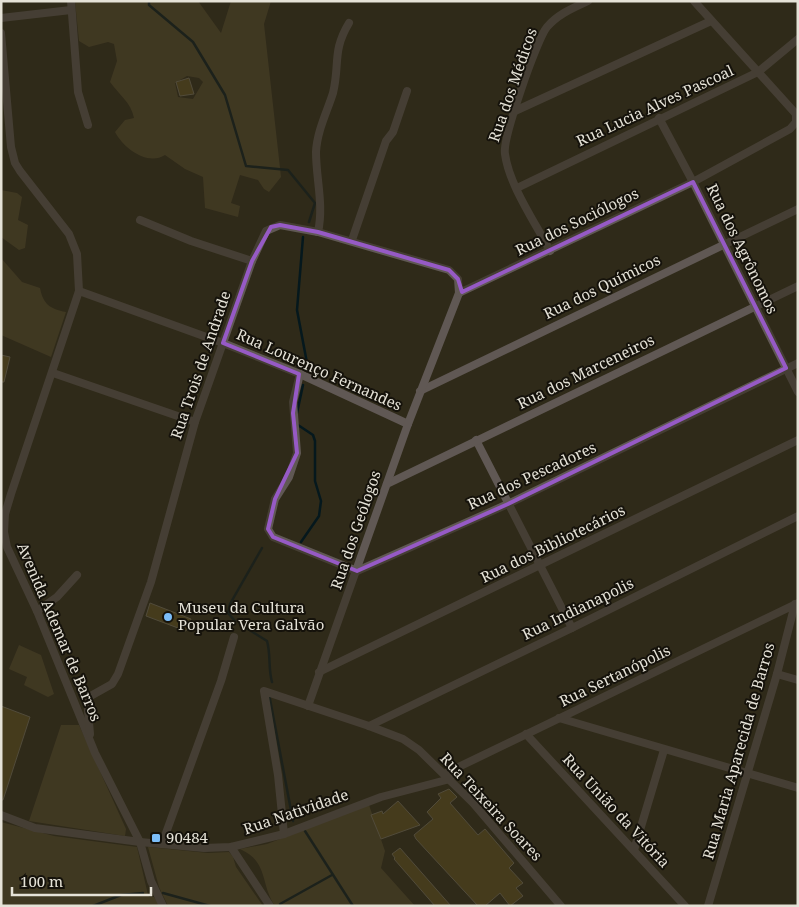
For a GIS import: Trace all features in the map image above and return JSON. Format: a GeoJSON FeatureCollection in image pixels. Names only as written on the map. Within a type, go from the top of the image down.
{"type":"FeatureCollection","features":[{"type":"Feature","properties":{"kind":"street","name":"Rua dos Médicos"},"geometry":{"type":"LineString","coordinates":[[550,251],[508,170],[504,152],[515,112],[545,29],[563,12],[588,1]]}},
{"type":"Feature","properties":{"kind":"street"},"geometry":{"type":"LineString","coordinates":[[694,1],[710,21],[758,72]]}},
{"type":"Feature","properties":{"kind":"street"},"geometry":{"type":"LineString","coordinates":[[1,18],[71,6],[78,92],[88,125]]}},
{"type":"Feature","properties":{"kind":"street"},"geometry":{"type":"LineString","coordinates":[[515,112],[710,21]]}},
{"type":"Feature","properties":{"kind":"street"},"geometry":{"type":"LineString","coordinates":[[318,232],[321,211],[317,140],[335,82],[338,44],[349,23]]}},
{"type":"Feature","properties":{"kind":"street","name":"Avenida Ademar de Barros"},"geometry":{"type":"LineString","coordinates":[[1,33],[13,156],[20,171],[69,234],[74,245],[79,291],[5,514],[4,532],[7,547],[37,611],[91,744],[140,842],[151,881],[163,906]]}},
{"type":"Feature","properties":{"kind":"street","name":"Rua Lucia Alves Pascoal"},"geometry":{"type":"LineString","coordinates":[[517,188],[758,72],[798,39]]}},
{"type":"Feature","properties":{"kind":"street","name":"Rua dos Sociólogos"},"geometry":{"type":"LineString","coordinates":[[459,293],[693,182],[790,129],[796,122],[796,114],[758,72]]}},
{"type":"Feature","properties":{"kind":"street"},"geometry":{"type":"LineString","coordinates":[[352,240],[386,141],[393,132],[407,92]]}},
{"type":"Feature","properties":{"kind":"street","name":"Rua dos Agrônomos"},"geometry":{"type":"LineString","coordinates":[[659,118],[798,392]]}},
{"type":"Feature","properties":{"kind":"street","name":"Rua dos Químicos"},"geometry":{"type":"LineString","coordinates":[[420,392],[724,243],[798,210]]}},
{"type":"Feature","properties":{"kind":"street"},"geometry":{"type":"LineString","coordinates":[[140,220],[191,241],[252,260]]}},
{"type":"Feature","properties":{"kind":"street","name":"Rua Trois de Andrade"},"geometry":{"type":"LineString","coordinates":[[76,708],[86,704],[88,696],[112,684],[118,674],[151,582],[195,422],[252,260],[266,231],[271,227],[280,225],[318,232],[352,240],[449,270],[458,279],[459,293]]}},
{"type":"Feature","properties":{"kind":"street","name":"Rua dos Marceneiros"},"geometry":{"type":"LineString","coordinates":[[387,484],[798,286]]}},
{"type":"Feature","properties":{"kind":"street","name":"Rua Lourenço Fernandes"},"geometry":{"type":"LineString","coordinates":[[79,291],[223,343],[300,374],[408,424]]}},
{"type":"Feature","properties":{"kind":"street"},"geometry":{"type":"LineString","coordinates":[[420,392],[459,293]]}},
{"type":"Feature","properties":{"kind":"street","name":"Rua dos Pescadores"},"geometry":{"type":"LineString","coordinates":[[357,571],[508,504],[798,363]]}},
{"type":"Feature","properties":{"kind":"street"},"geometry":{"type":"LineString","coordinates":[[53,373],[195,422]]}},
{"type":"Feature","properties":{"kind":"street"},"geometry":{"type":"LineString","coordinates":[[300,374],[293,402],[297,453],[288,477],[274,499],[268,529],[273,537],[357,571]]}},
{"type":"Feature","properties":{"kind":"street","name":"Rua dos Geólogos"},"geometry":{"type":"LineString","coordinates":[[308,706],[420,392]]}},
{"type":"Feature","properties":{"kind":"street"},"geometry":{"type":"LineString","coordinates":[[476,440],[572,628]]}},
{"type":"Feature","properties":{"kind":"street","name":"Rua dos Bibliotecários"},"geometry":{"type":"LineString","coordinates":[[319,672],[798,440]]}},
{"type":"Feature","properties":{"kind":"street","name":"Rua Indianapolis"},"geometry":{"type":"LineString","coordinates":[[369,726],[798,516]]}},
{"type":"Feature","properties":{"kind":"street"},"geometry":{"type":"LineString","coordinates":[[37,611],[56,597],[77,576]]}},
{"type":"Feature","properties":{"kind":"street","name":"Rua Maria Aparecida de Barros"},"geometry":{"type":"LineString","coordinates":[[708,906],[777,674],[796,603]]}},
{"type":"Feature","properties":{"kind":"street","name":"Rua Sertanópolis"},"geometry":{"type":"LineString","coordinates":[[447,777],[526,734],[796,603]]}},
{"type":"Feature","properties":{"kind":"street"},"geometry":{"type":"LineString","coordinates":[[162,844],[221,681],[234,637]]}},
{"type":"Feature","properties":{"kind":"street"},"geometry":{"type":"LineString","coordinates":[[777,674],[798,680]]}},
{"type":"Feature","properties":{"kind":"street","name":"Rua Teixeira Soares"},"geometry":{"type":"LineString","coordinates":[[284,834],[276,762],[264,691],[369,726],[403,739],[419,750],[447,777],[562,906]]}},
{"type":"Feature","properties":{"kind":"street"},"geometry":{"type":"LineString","coordinates":[[86,704],[91,744]]}},
{"type":"Feature","properties":{"kind":"street"},"geometry":{"type":"LineString","coordinates":[[559,718],[798,788]]}},
{"type":"Feature","properties":{"kind":"street","name":"Rua União da Vitória"},"geometry":{"type":"LineString","coordinates":[[526,734],[685,906]]}},
{"type":"Feature","properties":{"kind":"street"},"geometry":{"type":"LineString","coordinates":[[634,850],[664,750]]}},
{"type":"Feature","properties":{"kind":"street","name":"Rua Natividade"},"geometry":{"type":"LineString","coordinates":[[1,815],[35,828],[140,842],[230,847],[284,834],[382,797],[447,777]]}},
{"type":"Feature","properties":{"kind":"street"},"geometry":{"type":"LineString","coordinates":[[230,847],[270,906]]}},
{"type":"Feature","properties":{"kind":"highlighted area"},"geometry":{"type":"Polygon","coordinates":[[[693,182],[786,368],[508,504],[357,571],[273,537],[268,529],[275,499],[297,453],[293,413],[299,374],[223,343],[252,261],[271,227],[280,225],[318,232],[449,270],[458,279],[462,292],[693,182]]]}},
{"type":"Feature","properties":{"kind":"shaded area"},"geometry":{"type":"Polygon","coordinates":[[[75,1],[198,1],[221,33],[231,1],[271,1],[264,24],[281,177],[269,192],[264,189],[258,180],[240,175],[231,203],[240,206],[238,217],[205,208],[203,177],[185,169],[165,155],[151,158],[137,154],[130,150],[119,138],[115,132],[125,120],[134,118],[127,103],[110,82],[117,61],[114,44],[108,42],[89,47],[79,41],[75,1]],[[187,76],[175,83],[178,97],[193,99],[203,82],[199,78],[187,76]]]}},
{"type":"Feature","properties":{"kind":"shaded area"},"geometry":{"type":"Polygon","coordinates":[[[1,190],[17,193],[22,197],[18,220],[28,225],[25,248],[19,250],[1,237],[1,190]]]}},
{"type":"Feature","properties":{"kind":"shaded area"},"geometry":{"type":"Polygon","coordinates":[[[1,258],[22,282],[40,288],[43,298],[48,305],[66,312],[51,357],[1,335],[1,258]]]}},
{"type":"Feature","properties":{"kind":"shaded area"},"geometry":{"type":"Polygon","coordinates":[[[19,645],[41,655],[54,694],[48,697],[24,685],[27,677],[9,669],[19,645]]]}},
{"type":"Feature","properties":{"kind":"shaded area"},"geometry":{"type":"Polygon","coordinates":[[[61,725],[79,725],[126,829],[125,836],[29,821],[61,725]]]}},
{"type":"Feature","properties":{"kind":"shaded area"},"geometry":{"type":"Polygon","coordinates":[[[369,805],[385,851],[381,868],[415,906],[275,906],[270,898],[263,874],[256,860],[240,849],[267,844],[369,805]]]}},
{"type":"Feature","properties":{"kind":"shaded area"},"geometry":{"type":"Polygon","coordinates":[[[1,822],[54,836],[137,847],[148,895],[149,897],[154,897],[160,906],[1,906],[1,822]]]}},
{"type":"Feature","properties":{"kind":"shaded area"},"geometry":{"type":"Polygon","coordinates":[[[148,847],[208,853],[229,852],[233,857],[236,867],[263,906],[168,906],[159,887],[148,847]]]}},
{"type":"Feature","properties":{"kind":"building"},"geometry":{"type":"Polygon","coordinates":[[[189,78],[194,94],[180,96],[176,82],[189,78]]]}},
{"type":"Feature","properties":{"kind":"building"},"geometry":{"type":"Polygon","coordinates":[[[1,355],[10,357],[4,382],[1,382],[1,355]]]}},
{"type":"Feature","properties":{"kind":"building","name":"Museu da Cultura Popular Vera Galvão"},"geometry":{"type":"Polygon","coordinates":[[[150,603],[191,619],[186,631],[146,616],[150,603]]]}},
{"type":"Feature","properties":{"kind":"building"},"geometry":{"type":"Polygon","coordinates":[[[1,706],[30,717],[3,800],[1,800],[1,706]]]}},
{"type":"Feature","properties":{"kind":"building"},"geometry":{"type":"Polygon","coordinates":[[[449,789],[457,797],[450,803],[478,835],[485,829],[514,863],[509,868],[523,883],[516,888],[523,896],[510,906],[500,893],[485,906],[478,906],[416,839],[414,835],[433,819],[427,812],[441,798],[438,794],[449,789]]]}},
{"type":"Feature","properties":{"kind":"building"},"geometry":{"type":"Polygon","coordinates":[[[398,801],[420,825],[381,839],[371,815],[382,811],[383,814],[398,801]]]}},
{"type":"Feature","properties":{"kind":"building"},"geometry":{"type":"Polygon","coordinates":[[[400,848],[451,906],[435,906],[394,859],[392,854],[400,848]]]}},
{"type":"Feature","properties":{"kind":"waterway"},"geometry":{"type":"LineString","coordinates":[[149,1],[149,5],[193,42],[225,95],[246,166],[288,170],[315,203],[309,222]]}},
{"type":"Feature","properties":{"kind":"waterway"},"geometry":{"type":"LineString","coordinates":[[303,237],[297,310],[307,363],[306,369]]}},
{"type":"Feature","properties":{"kind":"waterway"},"geometry":{"type":"LineString","coordinates":[[297,413],[303,385]]}},
{"type":"Feature","properties":{"kind":"waterway"},"geometry":{"type":"LineString","coordinates":[[298,425],[313,435],[315,441],[315,481],[321,501],[319,516],[301,542]]}},
{"type":"Feature","properties":{"kind":"waterway"},"geometry":{"type":"LineString","coordinates":[[235,621],[228,613],[230,604],[262,548]]}},
{"type":"Feature","properties":{"kind":"waterway"},"geometry":{"type":"LineString","coordinates":[[243,626],[267,641],[272,682]]}},
{"type":"Feature","properties":{"kind":"waterway"},"geometry":{"type":"LineString","coordinates":[[269,694],[293,821]]}},
{"type":"Feature","properties":{"kind":"waterway"},"geometry":{"type":"LineString","coordinates":[[305,831],[353,906]]}},
{"type":"Feature","properties":{"kind":"waterway"},"geometry":{"type":"LineString","coordinates":[[280,904],[332,875]]}},
{"type":"Feature","properties":{"kind":"waterway"},"geometry":{"type":"LineString","coordinates":[[93,906],[121,895],[143,893]]}},
{"type":"Feature","properties":{"kind":"waterway"},"geometry":{"type":"LineString","coordinates":[[163,893],[210,906]]}},
{"type":"Feature","properties":{"kind":"place","name":"Museu da Cultura Popular Vera Galvão"},"geometry":{"type":"Point","coordinates":[168,617]}},
{"type":"Feature","properties":{"kind":"place","name":"90484"},"geometry":{"type":"Point","coordinates":[156,838]}}]}
